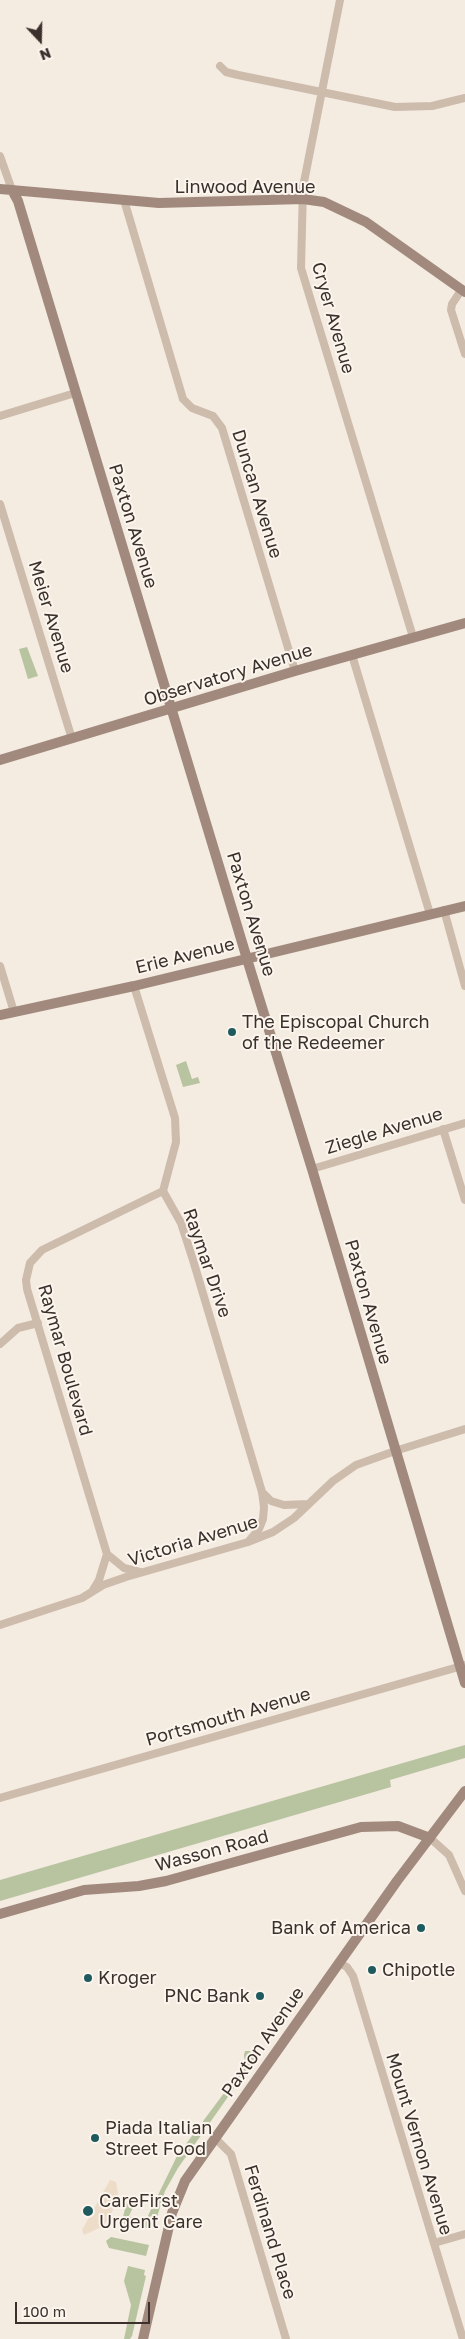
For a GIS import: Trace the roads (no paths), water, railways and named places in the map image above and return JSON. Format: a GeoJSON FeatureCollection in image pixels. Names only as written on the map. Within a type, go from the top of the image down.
{"type":"FeatureCollection","features":[{"type":"Feature","properties":{"kind":"street","name":"Cryer Avenue"},"geometry":{"type":"LineString","coordinates":[[340,0],[303,187],[301,268],[414,637]]}},
{"type":"Feature","properties":{"kind":"street"},"geometry":{"type":"LineString","coordinates":[[220,66],[226,72],[238,76],[395,107],[432,106],[465,98]]}},
{"type":"Feature","properties":{"kind":"street","name":"Paxton Avenue"},"geometry":{"type":"LineString","coordinates":[[0,156],[12,190],[18,200],[173,710],[246,958],[312,1169],[395,1450],[463,1665],[465,1683]]}},
{"type":"Feature","properties":{"kind":"street","name":"Linwood Avenue"},"geometry":{"type":"LineString","coordinates":[[0,189],[159,203],[303,199],[324,202],[353,214],[463,290]]}},
{"type":"Feature","properties":{"kind":"street","name":"Duncan Avenue"},"geometry":{"type":"LineString","coordinates":[[124,200],[184,399],[192,408],[213,416],[222,428],[295,671]]}},
{"type":"Feature","properties":{"kind":"street"},"geometry":{"type":"LineString","coordinates":[[463,290],[452,304],[451,310],[465,354]]}},
{"type":"Feature","properties":{"kind":"street"},"geometry":{"type":"LineString","coordinates":[[0,416],[76,393]]}},
{"type":"Feature","properties":{"kind":"street","name":"Meier Avenue"},"geometry":{"type":"LineString","coordinates":[[0,504],[72,739]]}},
{"type":"Feature","properties":{"kind":"street","name":"Observatory Avenue"},"geometry":{"type":"LineString","coordinates":[[0,760],[173,710],[295,671],[465,623]]}},
{"type":"Feature","properties":{"kind":"street"},"geometry":{"type":"LineString","coordinates":[[352,655],[430,914]]}},
{"type":"Feature","properties":{"kind":"street","name":"Erie Avenue"},"geometry":{"type":"LineString","coordinates":[[0,1015],[134,986],[465,906]]}},
{"type":"Feature","properties":{"kind":"street"},"geometry":{"type":"LineString","coordinates":[[444,910],[465,986]]}},
{"type":"Feature","properties":{"kind":"street"},"geometry":{"type":"LineString","coordinates":[[0,966],[14,1012]]}},
{"type":"Feature","properties":{"kind":"street","name":"Raymar Drive"},"geometry":{"type":"LineString","coordinates":[[134,986],[175,1118],[176,1142],[163,1191],[180,1222],[193,1260],[262,1492],[264,1507],[260,1528],[248,1542]]}},
{"type":"Feature","properties":{"kind":"street","name":"Ziegle Avenue"},"geometry":{"type":"LineString","coordinates":[[312,1169],[465,1123]]}},
{"type":"Feature","properties":{"kind":"street"},"geometry":{"type":"LineString","coordinates":[[443,1129],[465,1200]]}},
{"type":"Feature","properties":{"kind":"street","name":"Raymar Boulevard"},"geometry":{"type":"LineString","coordinates":[[107,1554],[26,1280],[28,1268],[35,1256],[42,1250],[163,1191]]}},
{"type":"Feature","properties":{"kind":"street"},"geometry":{"type":"LineString","coordinates":[[0,1344],[18,1328],[38,1323]]}},
{"type":"Feature","properties":{"kind":"street","name":"Victoria Avenue"},"geometry":{"type":"LineString","coordinates":[[0,1625],[46,1612],[82,1598],[103,1585],[248,1542],[273,1532],[294,1518],[333,1481],[356,1465],[395,1450],[465,1429]]}},
{"type":"Feature","properties":{"kind":"street"},"geometry":{"type":"LineString","coordinates":[[262,1492],[271,1501],[284,1505],[308,1504]]}},
{"type":"Feature","properties":{"kind":"street"},"geometry":{"type":"LineString","coordinates":[[92,1591],[99,1580],[107,1554],[124,1568],[141,1573]]}},
{"type":"Feature","properties":{"kind":"street","name":"Portsmouth Avenue"},"geometry":{"type":"LineString","coordinates":[[0,1798],[463,1665]]}},
{"type":"Feature","properties":{"kind":"street","name":"Paxton Avenue"},"geometry":{"type":"LineString","coordinates":[[143,2339],[172,2212],[188,2176],[216,2139],[339,1962],[465,1790]]}},
{"type":"Feature","properties":{"kind":"street","name":"Wasson Road"},"geometry":{"type":"LineString","coordinates":[[0,1914],[84,1890],[139,1886],[166,1881],[361,1827],[384,1824],[398,1826],[430,1838]]}},
{"type":"Feature","properties":{"kind":"street"},"geometry":{"type":"LineString","coordinates":[[430,1838],[448,1855],[465,1891]]}},
{"type":"Feature","properties":{"kind":"street","name":"Mount Vernon Avenue"},"geometry":{"type":"LineString","coordinates":[[339,1962],[347,1967],[353,1976],[463,2339]]}},
{"type":"Feature","properties":{"kind":"street","name":"Ferdinand Place"},"geometry":{"type":"LineString","coordinates":[[216,2139],[230,2154],[286,2339]]}},
{"type":"Feature","properties":{"kind":"street"},"geometry":{"type":"LineString","coordinates":[[434,2244],[465,2234]]}},
{"type":"Feature","properties":{"kind":"place","name":"The Episcopal Church of the Redeemer"},"geometry":{"type":"Point","coordinates":[232,1032]}},
{"type":"Feature","properties":{"kind":"place","name":"Bank of America"},"geometry":{"type":"Point","coordinates":[421,1928]}},
{"type":"Feature","properties":{"kind":"place","name":"Chipotle"},"geometry":{"type":"Point","coordinates":[372,1970]}},
{"type":"Feature","properties":{"kind":"place","name":"Kroger"},"geometry":{"type":"Point","coordinates":[88,1978]}},
{"type":"Feature","properties":{"kind":"place","name":"PNC Bank"},"geometry":{"type":"Point","coordinates":[260,1996]}},
{"type":"Feature","properties":{"kind":"place","name":"Piada Italian Street Food"},"geometry":{"type":"Point","coordinates":[95,2138]}},
{"type":"Feature","properties":{"kind":"place","name":"CareFirst Urgent Care"},"geometry":{"type":"Point","coordinates":[88,2211]}}]}
